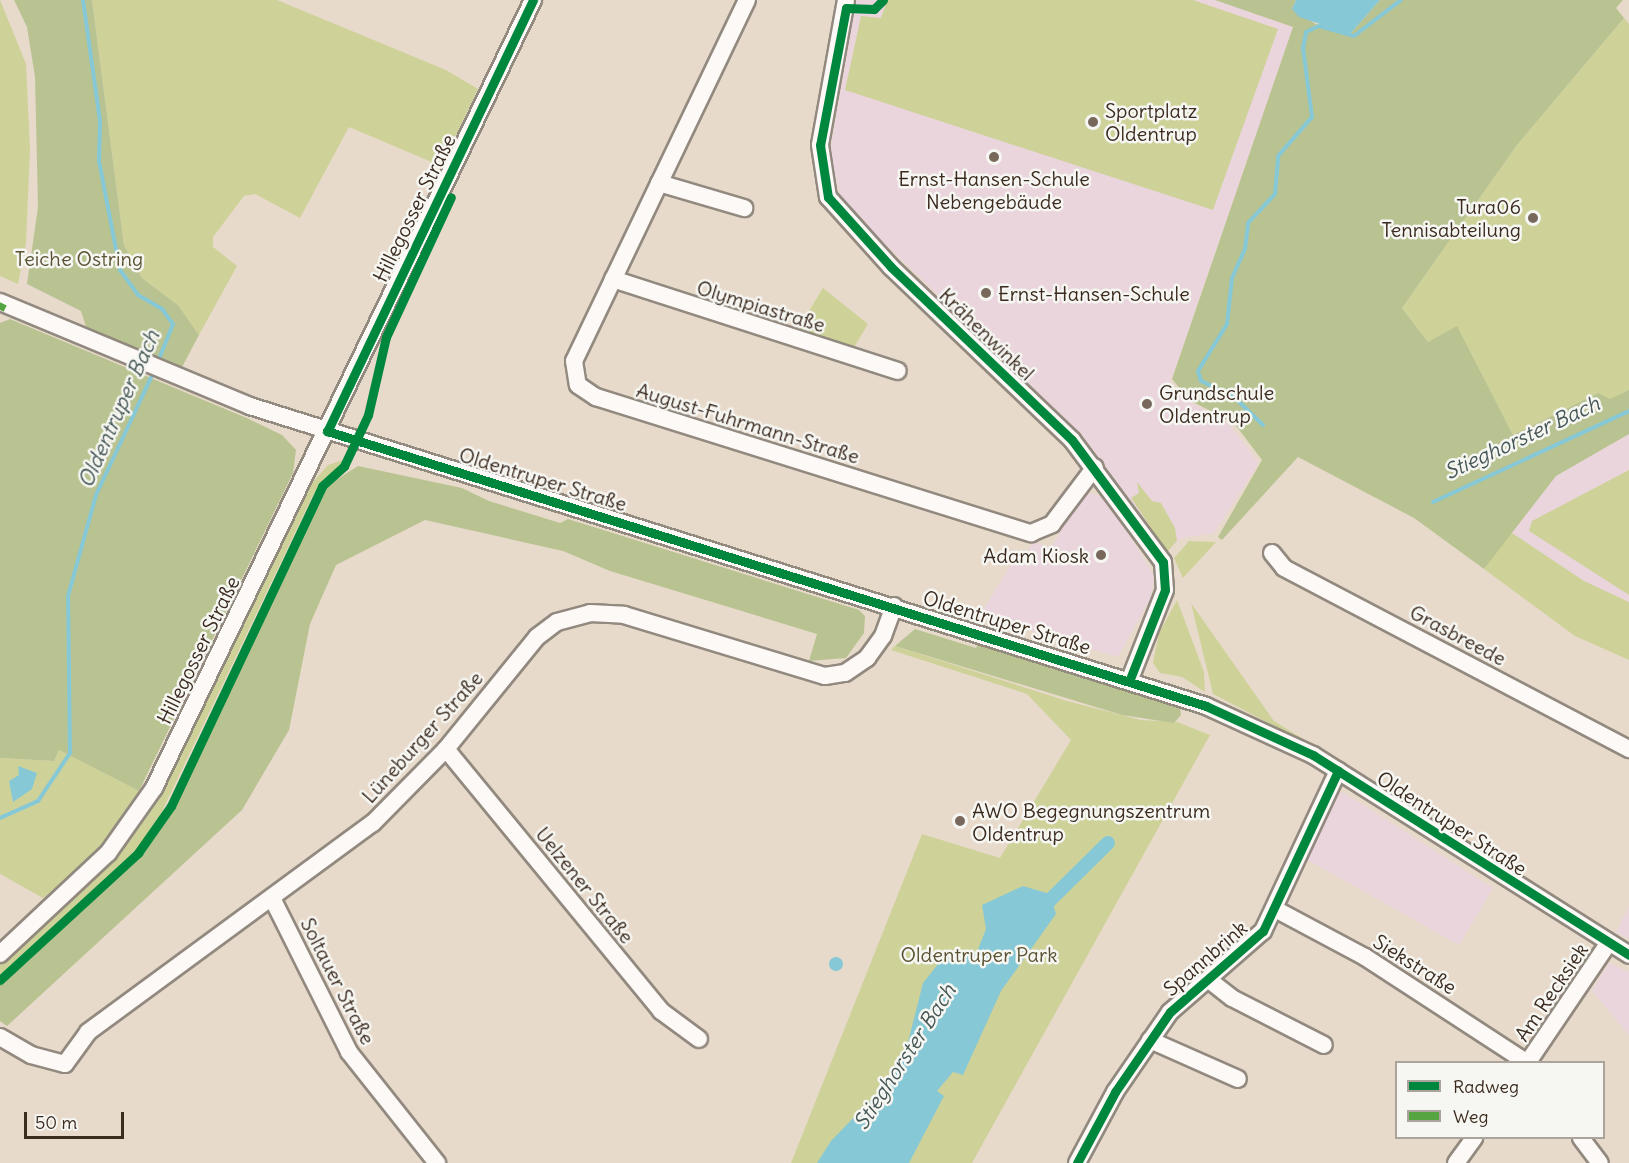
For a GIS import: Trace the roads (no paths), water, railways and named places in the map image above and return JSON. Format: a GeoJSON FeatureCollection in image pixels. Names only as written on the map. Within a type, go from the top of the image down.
{"type":"FeatureCollection","features":[{"type":"Feature","properties":{"kind":"street","name":"Hillegosser Straße"},"geometry":{"type":"LineString","coordinates":[[0,954],[108,853],[143,808],[327,431],[533,0]]}},
{"type":"Feature","properties":{"kind":"street","name":"August-Fuhrmann-Straße"},"geometry":{"type":"LineString","coordinates":[[747,0],[572,368],[590,395],[1031,533],[1052,524],[1095,467]]}},
{"type":"Feature","properties":{"kind":"street","name":"Krähenwinkel"},"geometry":{"type":"LineString","coordinates":[[846,0],[819,155],[832,205],[1095,467],[1167,574],[1130,679]]}},
{"type":"Feature","properties":{"kind":"street"},"geometry":{"type":"LineString","coordinates":[[659,183],[744,208]]}},
{"type":"Feature","properties":{"kind":"street","name":"Olympiastraße"},"geometry":{"type":"LineString","coordinates":[[613,279],[897,370]]}},
{"type":"Feature","properties":{"kind":"street","name":"Oldentruper Straße"},"geometry":{"type":"LineString","coordinates":[[0,302],[173,378],[327,431],[1130,679],[1247,722],[1338,771],[1608,944],[1629,955]]}},
{"type":"Feature","properties":{"kind":"street","name":"Grasbreede"},"geometry":{"type":"LineString","coordinates":[[1272,553],[1284,568],[1629,749]]}},
{"type":"Feature","properties":{"kind":"street","name":"Lüneburger Straße"},"geometry":{"type":"LineString","coordinates":[[0,1037],[31,1055],[65,1065],[79,1041],[96,1026],[355,839],[446,749],[537,637],[572,616],[624,615],[825,676],[845,673],[867,658],[883,636],[894,606]]}},
{"type":"Feature","properties":{"kind":"street","name":"Uelzener Straße"},"geometry":{"type":"LineString","coordinates":[[446,749],[661,1011],[699,1039]]}},
{"type":"Feature","properties":{"kind":"street","name":"Spannbrink"},"geometry":{"type":"LineString","coordinates":[[1079,1162],[1150,1040],[1179,1002],[1209,980],[1254,941],[1275,909],[1338,771]]}},
{"type":"Feature","properties":{"kind":"street","name":"Soltauer Straße"},"geometry":{"type":"LineString","coordinates":[[273,900],[349,1052],[437,1163]]}},
{"type":"Feature","properties":{"kind":"street","name":"Siekstraße"},"geometry":{"type":"LineString","coordinates":[[1275,909],[1365,957],[1525,1061]]}},
{"type":"Feature","properties":{"kind":"street","name":"Am Recksiek"},"geometry":{"type":"LineString","coordinates":[[1528,1061],[1608,944]]}},
{"type":"Feature","properties":{"kind":"street"},"geometry":{"type":"LineString","coordinates":[[1209,980],[1232,998],[1324,1045]]}},
{"type":"Feature","properties":{"kind":"street"},"geometry":{"type":"LineString","coordinates":[[1150,1040],[1238,1079]]}},
{"type":"Feature","properties":{"kind":"street"},"geometry":{"type":"LineString","coordinates":[[1456,1163],[1473,1139]]}},
{"type":"Feature","properties":{"kind":"street"},"geometry":{"type":"LineString","coordinates":[[1582,1139],[1600,1163]]}},
{"type":"Feature","properties":{"kind":"water"},"geometry":{"type":"Polygon","coordinates":[[[1296,0],[1380,0],[1350,34],[1299,17],[1292,9],[1296,0]]]}},
{"type":"Feature","properties":{"kind":"water"},"geometry":{"type":"Polygon","coordinates":[[[18,766],[37,773],[32,789],[13,802],[9,781],[19,775],[18,766]]]}},
{"type":"Feature","properties":{"kind":"water"},"geometry":{"type":"Polygon","coordinates":[[[1023,886],[1050,894],[1056,914],[1001,991],[963,1075],[953,1072],[937,1091],[944,1096],[909,1163],[817,1163],[831,1141],[893,1077],[904,1058],[923,983],[946,954],[959,958],[977,952],[986,929],[982,905],[1023,886]]]}},
{"type":"Feature","properties":{"kind":"water"},"geometry":{"type":"Polygon","coordinates":[[[836,957],[841,959],[843,964],[841,969],[836,971],[831,969],[829,964],[831,959],[836,957]]]}},
{"type":"Feature","properties":{"kind":"waterway","name":"Oldentruper Bach"},"geometry":{"type":"LineString","coordinates":[[83,0],[100,121],[99,161],[120,270],[138,295],[162,309],[173,324],[157,364]]}},
{"type":"Feature","properties":{"kind":"waterway"},"geometry":{"type":"LineString","coordinates":[[1319,26],[1354,36],[1401,0]]}},
{"type":"Feature","properties":{"kind":"waterway"},"geometry":{"type":"LineString","coordinates":[[1263,425],[1234,397],[1201,381],[1198,371],[1227,324],[1232,278],[1245,249],[1248,223],[1275,194],[1278,156],[1312,117],[1303,48],[1306,32],[1323,24]]}},
{"type":"Feature","properties":{"kind":"waterway","name":"Oldentruper Bach"},"geometry":{"type":"LineString","coordinates":[[0,818],[38,801],[70,753],[68,596],[96,495],[154,371]]}},
{"type":"Feature","properties":{"kind":"waterway","name":"Stieghorster Bach"},"geometry":{"type":"LineString","coordinates":[[1433,502],[1629,411]]}},
{"type":"Feature","properties":{"kind":"waterway","name":"Stieghorster Bach"},"geometry":{"type":"LineString","coordinates":[[1041,909],[1108,843]]}},
{"type":"Feature","properties":{"kind":"place","name":"Sportplatz Oldentrup"},"geometry":{"type":"Point","coordinates":[1093,122]}},
{"type":"Feature","properties":{"kind":"place","name":"Ernst-Hansen-Schule Nebengebäude"},"geometry":{"type":"Point","coordinates":[994,157]}},
{"type":"Feature","properties":{"kind":"place","name":"Tura06 Tennisabteilung"},"geometry":{"type":"Point","coordinates":[1533,218]}},
{"type":"Feature","properties":{"kind":"place","name":"Ernst-Hansen-Schule"},"geometry":{"type":"Point","coordinates":[986,293]}},
{"type":"Feature","properties":{"kind":"place","name":"Grundschule Oldentrup"},"geometry":{"type":"Point","coordinates":[1147,404]}},
{"type":"Feature","properties":{"kind":"place","name":"Adam Kiosk"},"geometry":{"type":"Point","coordinates":[1101,555]}},
{"type":"Feature","properties":{"kind":"place","name":"AWO Begegnungszentrum Oldentrup"},"geometry":{"type":"Point","coordinates":[960,821]}},
{"type":"Feature","properties":{"kind":"park label","name":"Teiche Ostring"},"geometry":{"type":"Point","coordinates":[79,258]}},
{"type":"Feature","properties":{"kind":"park label","name":"Oldentruper Park"},"geometry":{"type":"Point","coordinates":[979,954]}}]}
